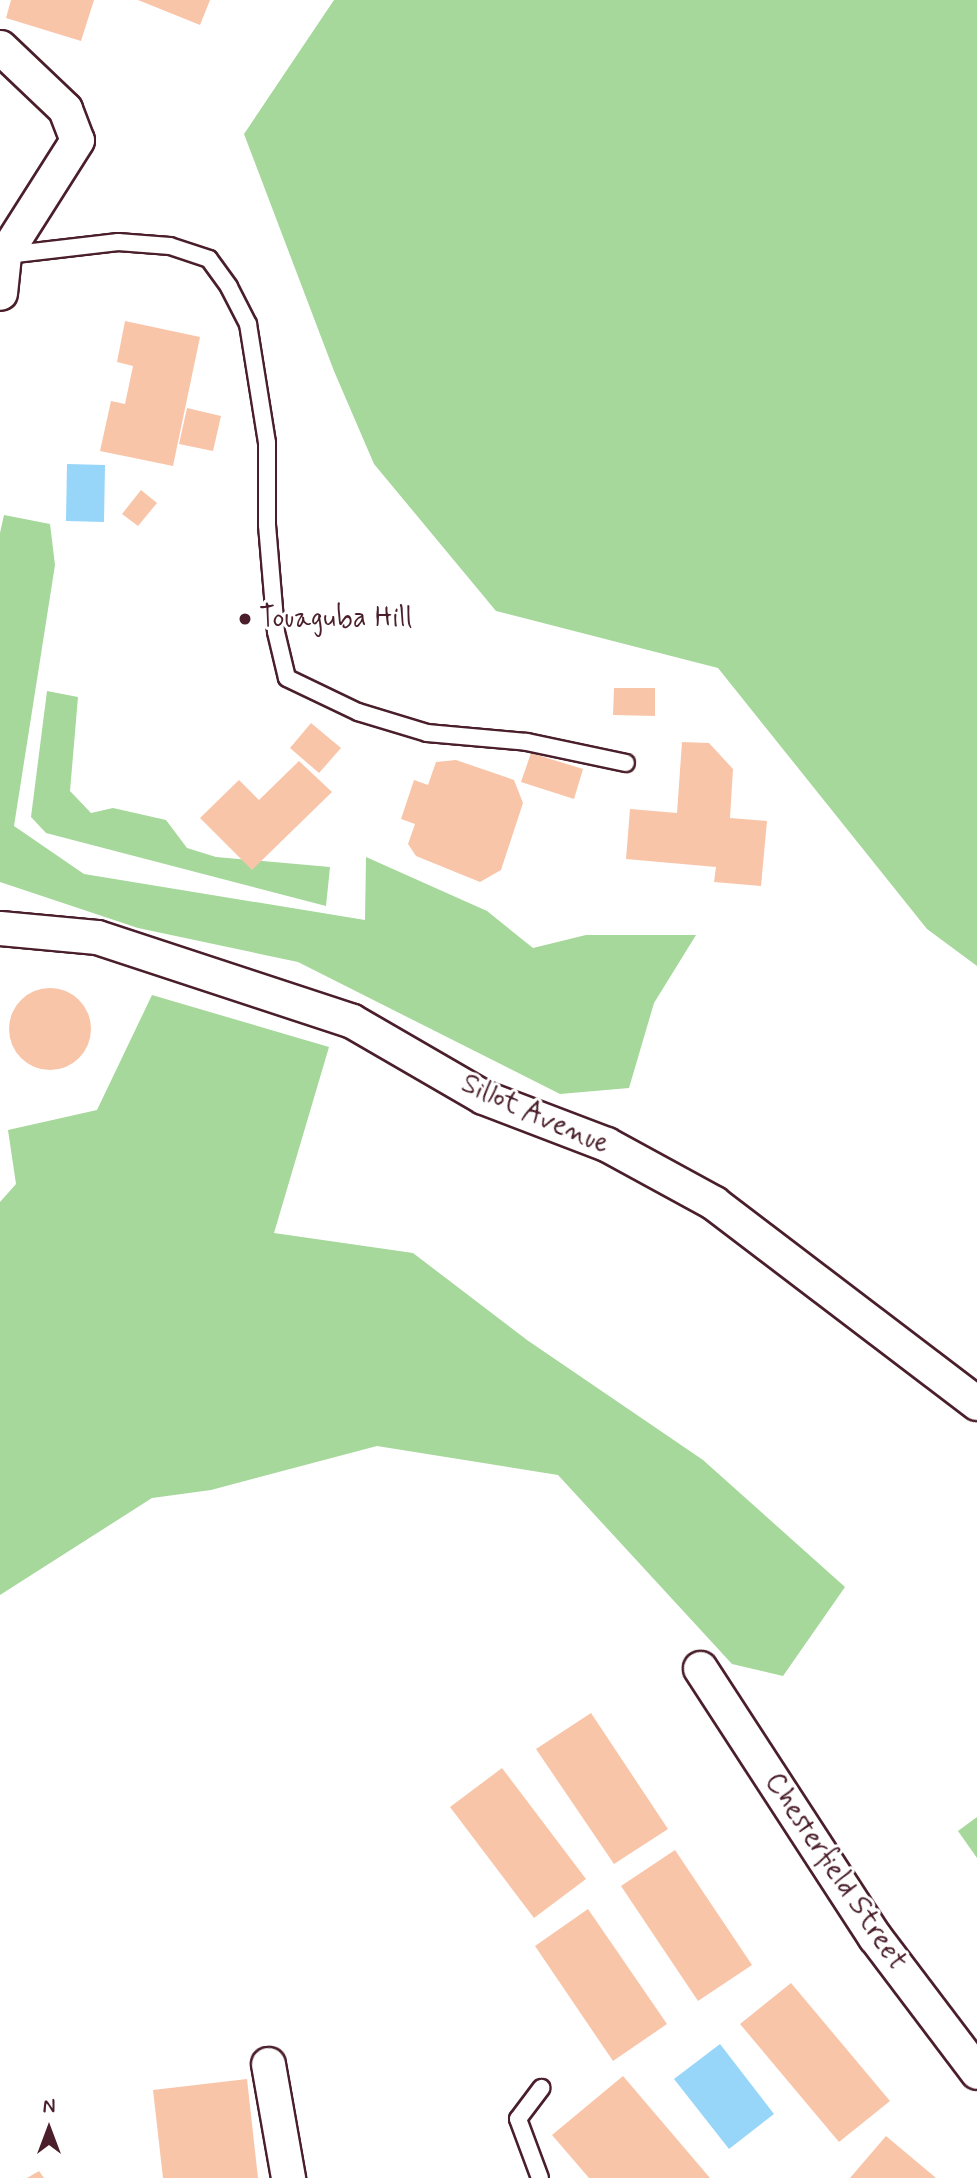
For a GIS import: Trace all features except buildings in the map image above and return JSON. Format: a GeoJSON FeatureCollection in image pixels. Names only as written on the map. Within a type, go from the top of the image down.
{"type":"FeatureCollection","features":[{"type":"Feature","properties":{"kind":"street"},"geometry":{"type":"LineString","coordinates":[[0,47],[65,109],[77,140],[4,255],[0,293]]}},
{"type":"Feature","properties":{"kind":"street","name":"Sillot Avenue"},"geometry":{"type":"LineString","coordinates":[[0,928],[97,937],[352,1021],[483,1097],[606,1144],[714,1203],[977,1403]]}},
{"type":"Feature","properties":{"kind":"street","name":"Chesterfield Street"},"geometry":{"type":"LineString","coordinates":[[699,1668],[875,1937],[977,2072]]}},
{"type":"Feature","properties":{"kind":"street"},"geometry":{"type":"LineString","coordinates":[[268,2064],[288,2178]]}},
{"type":"Feature","properties":{"kind":"lane"},"geometry":{"type":"LineString","coordinates":[[4,255],[118,242],[170,246],[209,260],[229,287],[248,324],[267,443],[267,525],[276,632],[287,678],[358,712],[427,733],[527,741],[626,764]]}},
{"type":"Feature","properties":{"kind":"lane"},"geometry":{"type":"LineString","coordinates":[[540,2178],[518,2119],[541,2088]]}},
{"type":"Feature","properties":{"kind":"green space"},"geometry":{"type":"Polygon","coordinates":[[[334,0],[977,0],[977,966],[927,929],[718,668],[496,611],[374,464],[334,371],[244,134],[334,0]]]}},
{"type":"Feature","properties":{"kind":"green space"},"geometry":{"type":"Polygon","coordinates":[[[4,515],[50,524],[55,565],[14,826],[84,874],[365,920],[366,857],[487,911],[533,948],[586,935],[696,935],[654,1003],[629,1088],[560,1094],[298,962],[138,928],[0,882],[0,533],[4,515]]]}},
{"type":"Feature","properties":{"kind":"green space"},"geometry":{"type":"Polygon","coordinates":[[[47,691],[78,697],[70,791],[91,813],[113,808],[166,820],[187,848],[216,857],[330,867],[326,906],[46,833],[31,817],[47,691]]]}},
{"type":"Feature","properties":{"kind":"green space"},"geometry":{"type":"Polygon","coordinates":[[[152,995],[329,1047],[274,1233],[413,1253],[527,1340],[703,1460],[845,1587],[783,1676],[732,1664],[558,1475],[377,1446],[211,1490],[152,1498],[0,1595],[0,1202],[16,1184],[8,1130],[97,1110],[152,995]]]}},
{"type":"Feature","properties":{"kind":"green space"},"geometry":{"type":"Polygon","coordinates":[[[977,1817],[977,1858],[958,1831],[977,1817]]]}},
{"type":"Feature","properties":{"kind":"water"},"geometry":{"type":"Polygon","coordinates":[[[67,464],[105,465],[104,522],[66,521],[67,464]]]}},
{"type":"Feature","properties":{"kind":"water"},"geometry":{"type":"Polygon","coordinates":[[[720,2044],[774,2114],[729,2149],[674,2079],[720,2044]]]}},
{"type":"Feature","properties":{"kind":"place","name":"Touaguba Hill"},"geometry":{"type":"Point","coordinates":[245,619]}}]}
